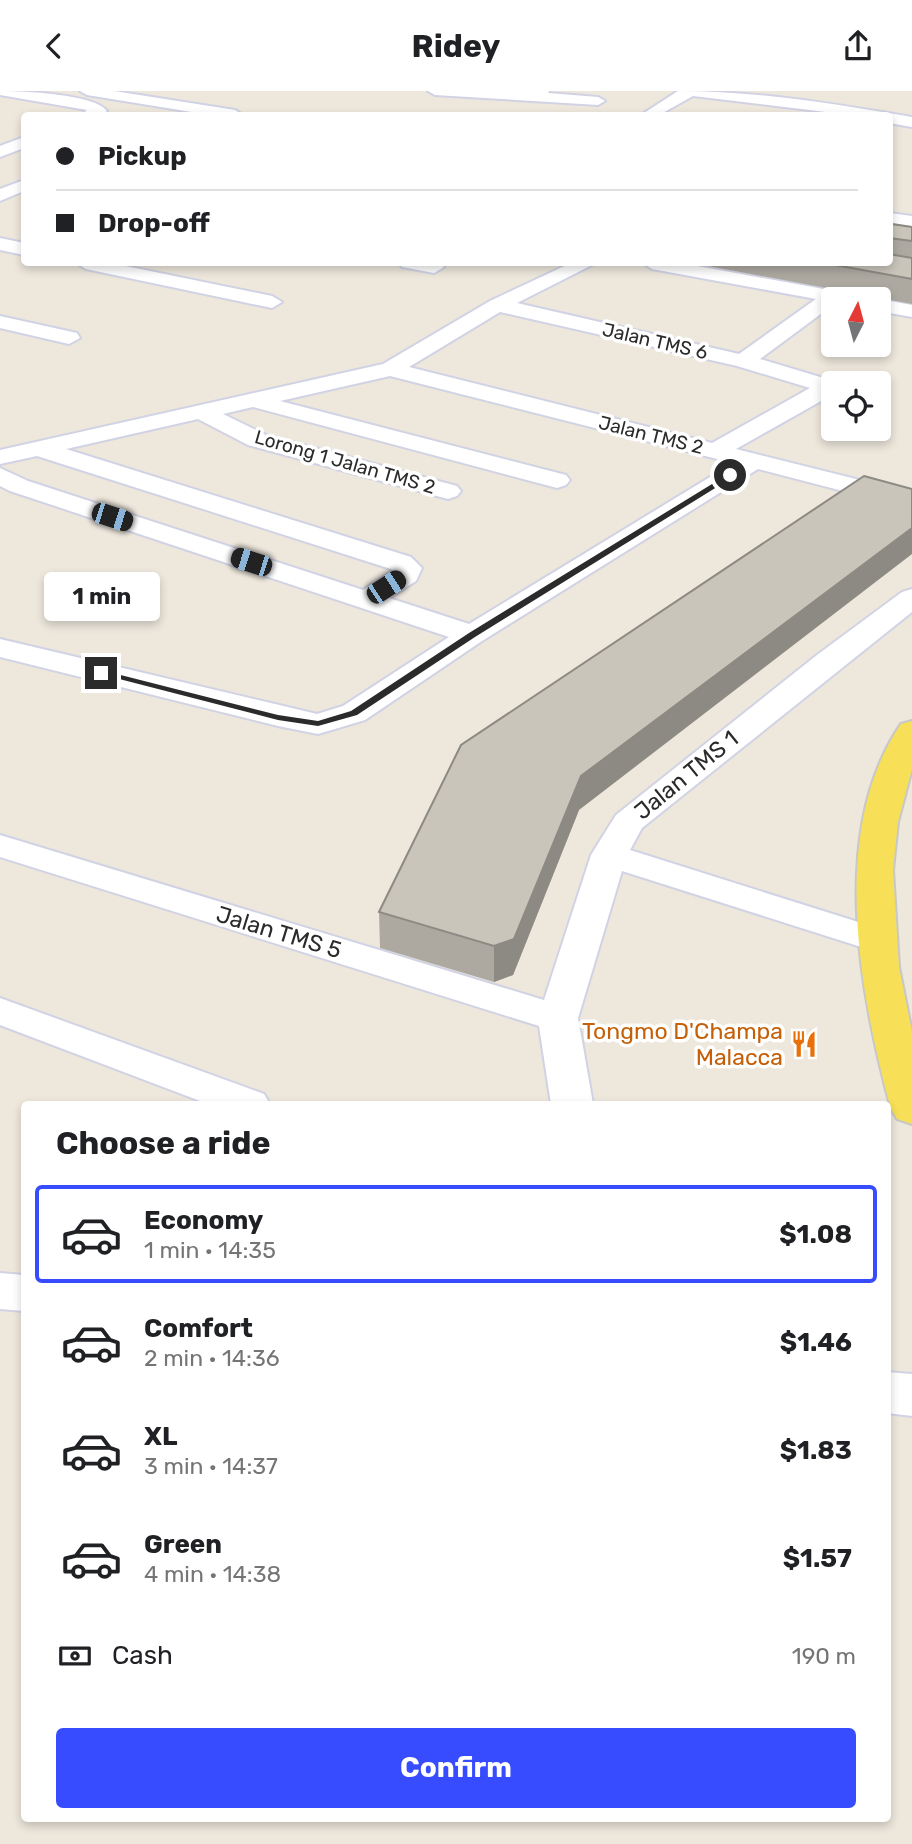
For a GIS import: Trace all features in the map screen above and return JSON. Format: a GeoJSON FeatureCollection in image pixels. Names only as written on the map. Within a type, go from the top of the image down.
{"type":"FeatureCollection","features":[{"type":"Feature","properties":{"kind":"main road"},"geometry":{"type":"LineString","coordinates":[[912,731],[899,755],[880,824],[876,868],[877,940],[881,981],[912,1109]]}},
{"type":"Feature","properties":{"kind":"street"},"geometry":{"type":"LineString","coordinates":[[0,91],[96,107],[99,111],[96,112]]}},
{"type":"Feature","properties":{"kind":"street"},"geometry":{"type":"LineString","coordinates":[[87,91],[191,112]]}},
{"type":"Feature","properties":{"kind":"street"},"geometry":{"type":"LineString","coordinates":[[435,91],[604,98],[578,112]]}},
{"type":"Feature","properties":{"kind":"street"},"geometry":{"type":"LineString","coordinates":[[685,91],[764,96],[860,112]]}},
{"type":"Feature","properties":{"kind":"street"},"geometry":{"type":"LineString","coordinates":[[654,112],[691,91]]}},
{"type":"Feature","properties":{"kind":"street"},"geometry":{"type":"LineString","coordinates":[[738,112],[764,96]]}},
{"type":"Feature","properties":{"kind":"street"},"geometry":{"type":"LineString","coordinates":[[10,109],[42,98]]}},
{"type":"Feature","properties":{"kind":"street"},"geometry":{"type":"LineString","coordinates":[[893,119],[911,122]]}},
{"type":"Feature","properties":{"kind":"street"},"geometry":{"type":"LineString","coordinates":[[893,129],[911,122]]}},
{"type":"Feature","properties":{"kind":"street"},"geometry":{"type":"LineString","coordinates":[[0,135],[21,139]]}},
{"type":"Feature","properties":{"kind":"street"},"geometry":{"type":"LineString","coordinates":[[0,152],[21,142]]}},
{"type":"Feature","properties":{"kind":"street"},"geometry":{"type":"LineString","coordinates":[[893,219],[912,221]]}},
{"type":"Feature","properties":{"kind":"street"},"geometry":{"type":"LineString","coordinates":[[0,244],[21,248]]}},
{"type":"Feature","properties":{"kind":"street"},"geometry":{"type":"LineString","coordinates":[[100,266],[272,302]]}},
{"type":"Feature","properties":{"kind":"street"},"geometry":{"type":"LineString","coordinates":[[428,266],[434,267]]}},
{"type":"Feature","properties":{"kind":"street"},"geometry":{"type":"LineString","coordinates":[[0,457],[390,369],[497,305],[580,266]]}},
{"type":"Feature","properties":{"kind":"street"},"geometry":{"type":"LineString","coordinates":[[668,266],[821,294]]}},
{"type":"Feature","properties":{"kind":"street","name":"Jalan TMS 6"},"geometry":{"type":"LineString","coordinates":[[497,305],[743,361],[820,382],[822,391],[715,451]]}},
{"type":"Feature","properties":{"kind":"street"},"geometry":{"type":"LineString","coordinates":[[891,307],[912,311]]}},
{"type":"Feature","properties":{"kind":"street"},"geometry":{"type":"LineString","coordinates":[[743,361],[821,311]]}},
{"type":"Feature","properties":{"kind":"street"},"geometry":{"type":"LineString","coordinates":[[0,322],[69,338]]}},
{"type":"Feature","properties":{"kind":"street","name":"Jalan TMS 2"},"geometry":{"type":"LineString","coordinates":[[390,369],[912,501]]}},
{"type":"Feature","properties":{"kind":"street"},"geometry":{"type":"LineString","coordinates":[[257,401],[557,480]]}},
{"type":"Feature","properties":{"kind":"street","name":"Lorong 1 Jalan TMS 2"},"geometry":{"type":"LineString","coordinates":[[204,413],[257,440],[448,491]]}},
{"type":"Feature","properties":{"kind":"street"},"geometry":{"type":"LineString","coordinates":[[41,449],[388,558],[408,568],[406,575],[366,600]]}},
{"type":"Feature","properties":{"kind":"street"},"geometry":{"type":"LineString","coordinates":[[0,648],[278,717],[318,724],[354,713],[472,635],[754,461]]}},
{"type":"Feature","properties":{"kind":"street"},"geometry":{"type":"LineString","coordinates":[[0,476],[19,486],[472,635]]}},
{"type":"Feature","properties":{"kind":"street","name":"Jalan TMS 1"},"geometry":{"type":"LineString","coordinates":[[572,1101],[558,1018],[609,855],[628,822],[912,598]]}},
{"type":"Feature","properties":{"kind":"street","name":"Jalan TMS 5"},"geometry":{"type":"LineString","coordinates":[[0,846],[558,1018]]}},
{"type":"Feature","properties":{"kind":"street"},"geometry":{"type":"LineString","coordinates":[[609,855],[877,940]]}},
{"type":"Feature","properties":{"kind":"street"},"geometry":{"type":"LineString","coordinates":[[0,1011],[241,1101]]}},
{"type":"Feature","properties":{"kind":"street"},"geometry":{"type":"LineString","coordinates":[[0,1291],[21,1293]]}},
{"type":"Feature","properties":{"kind":"street"},"geometry":{"type":"LineString","coordinates":[[891,1392],[912,1395]]}},
{"type":"Feature","properties":{"kind":"building"},"geometry":{"type":"Polygon","coordinates":[[[893,224],[912,227],[912,241],[893,239],[893,224]]]}},
{"type":"Feature","properties":{"kind":"building"},"geometry":{"type":"Polygon","coordinates":[[[893,255],[912,258],[912,279],[840,266],[893,266],[893,255]]]}},
{"type":"Feature","properties":{"kind":"building"},"geometry":{"type":"Polygon","coordinates":[[[864,476],[912,489],[912,528],[581,776],[514,939],[494,946],[379,912],[461,745],[864,476]]]}},
{"type":"Feature","properties":{"kind":"place","name":"Tongmo D'Champa Malacca"},"geometry":{"type":"Point","coordinates":[804,1044]}},
{"type":"Feature","properties":{"kind":"route"},"geometry":{"type":"LineString","coordinates":[[101,673],[278,717],[318,724],[354,713],[472,635],[730,475]]}}]}
